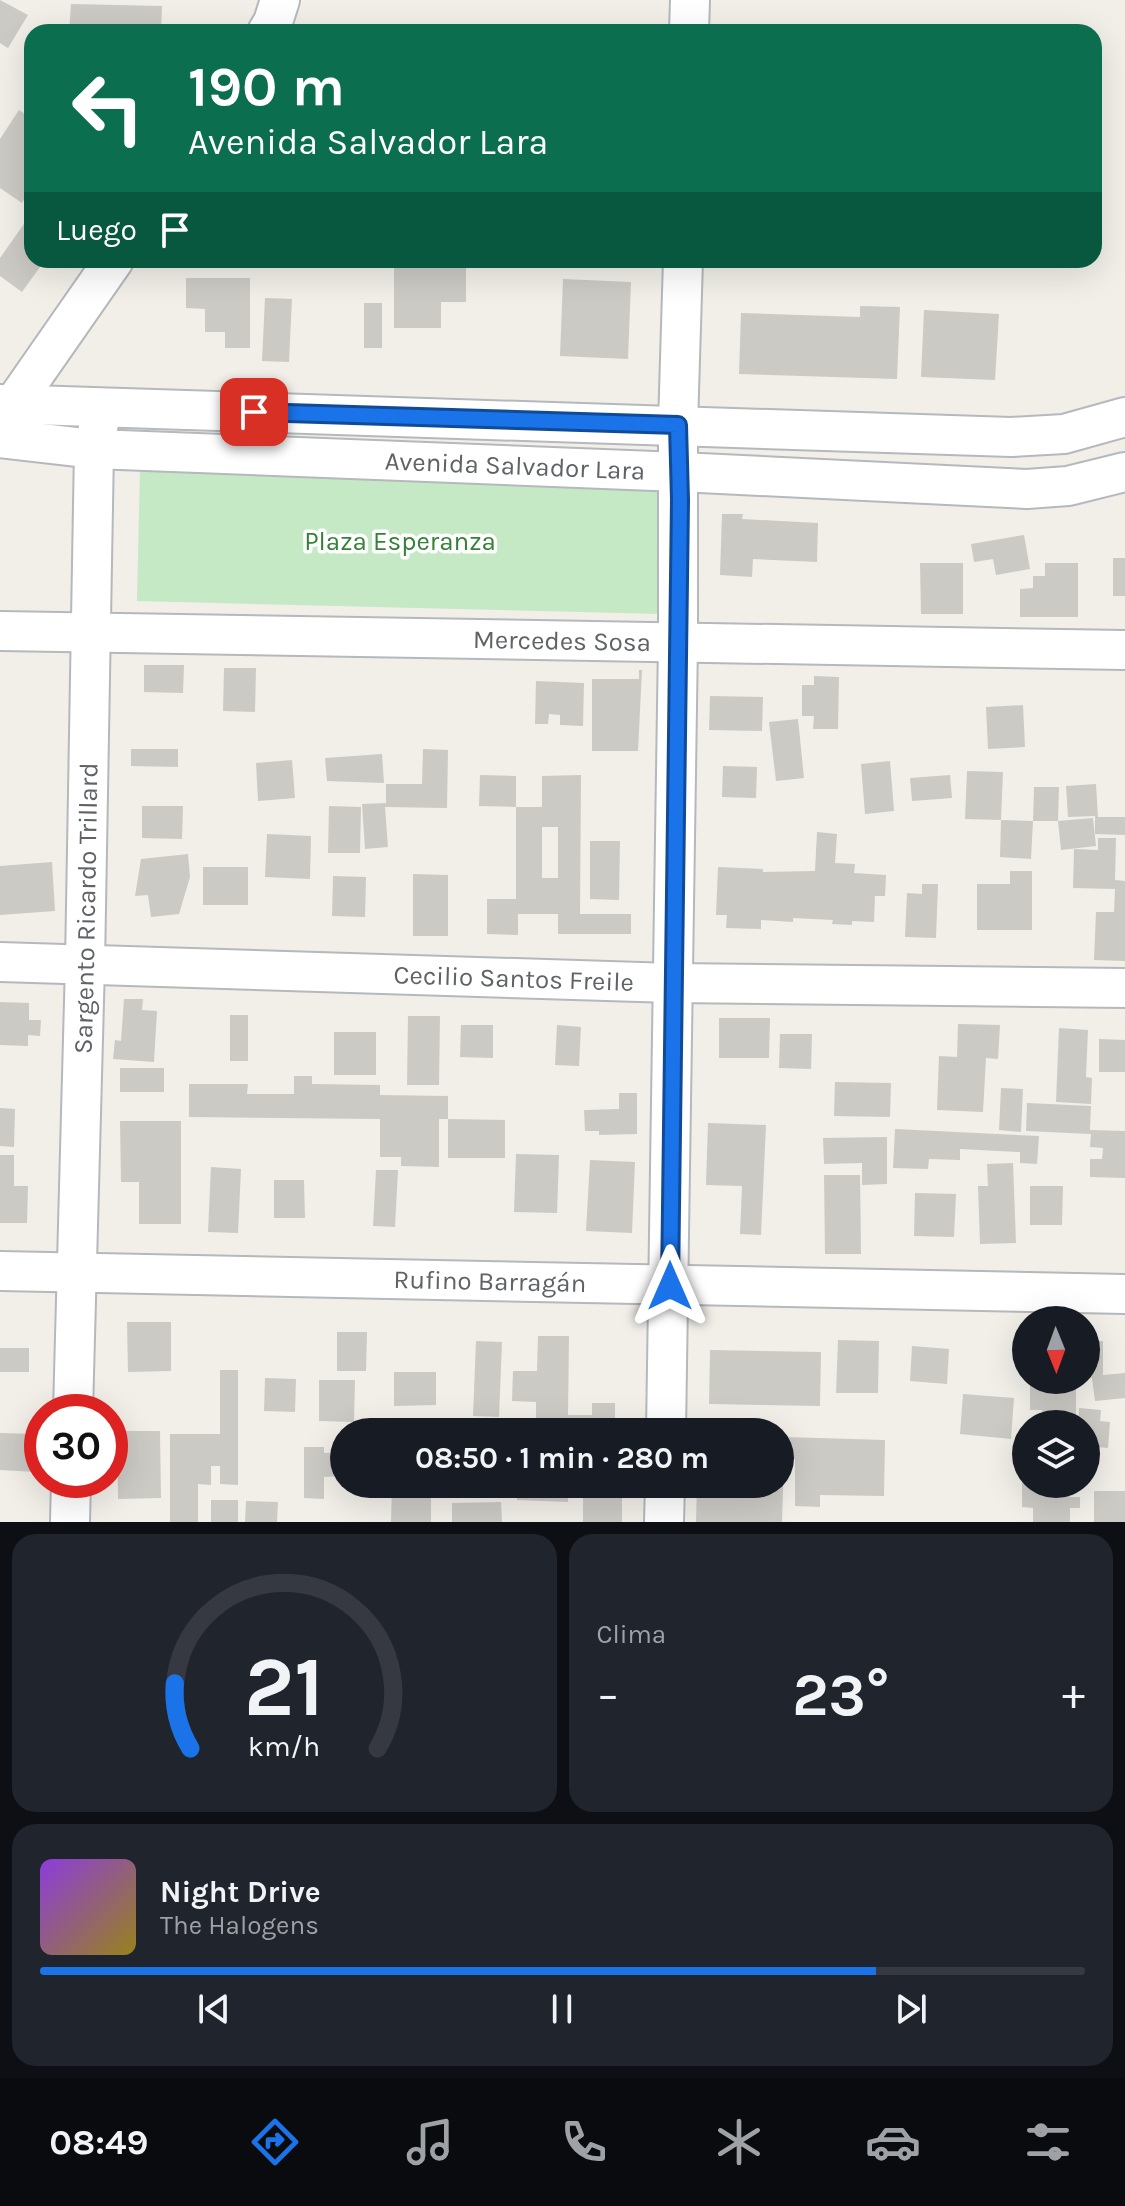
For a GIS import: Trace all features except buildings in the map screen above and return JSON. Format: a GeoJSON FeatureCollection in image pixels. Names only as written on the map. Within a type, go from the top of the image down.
{"type":"FeatureCollection","features":[{"type":"Feature","properties":{"kind":"street"},"geometry":{"type":"LineString","coordinates":[[272,24],[280,0]]}},
{"type":"Feature","properties":{"kind":"street"},"geometry":{"type":"LineString","coordinates":[[689,24],[690,0]]}},
{"type":"Feature","properties":{"kind":"street"},"geometry":{"type":"LineString","coordinates":[[4,418],[108,268]]}},
{"type":"Feature","properties":{"kind":"street"},"geometry":{"type":"LineString","coordinates":[[666,1418],[680,472],[678,425],[683,268]]}},
{"type":"Feature","properties":{"kind":"street","name":"Avenida Salvador Lara"},"geometry":{"type":"LineString","coordinates":[[4,418],[102,407],[1011,437],[1064,434],[1125,417]]}},
{"type":"Feature","properties":{"kind":"street","name":"Sargento Ricardo Trillard"},"geometry":{"type":"LineString","coordinates":[[74,1394],[94,449],[102,407]]}},
{"type":"Feature","properties":{"kind":"street","name":"Avenida Salvador Lara"},"geometry":{"type":"LineString","coordinates":[[4,418],[94,449],[1027,489],[1068,486],[1125,472]]}},
{"type":"Feature","properties":{"kind":"street","name":"Mercedes Sosa"},"geometry":{"type":"LineString","coordinates":[[0,631],[1125,650]]}},
{"type":"Feature","properties":{"kind":"street","name":"Cecilio Santos Freile"},"geometry":{"type":"LineString","coordinates":[[0,962],[672,983],[1125,988]]}},
{"type":"Feature","properties":{"kind":"street","name":"Rufino Barragán"},"geometry":{"type":"LineString","coordinates":[[0,1271],[1125,1294]]}},
{"type":"Feature","properties":{"kind":"street"},"geometry":{"type":"LineString","coordinates":[[70,1522],[71,1498]]}},
{"type":"Feature","properties":{"kind":"street"},"geometry":{"type":"LineString","coordinates":[[664,1522],[665,1498]]}},
{"type":"Feature","properties":{"kind":"green space","name":"Plaza Esperanza"},"geometry":{"type":"Polygon","coordinates":[[[140,468],[663,481],[660,614],[137,601],[140,468]]]}},
{"type":"Feature","properties":{"kind":"route"},"geometry":{"type":"LineString","coordinates":[[254,412],[678,425],[680,500],[670,1286]]}}]}
